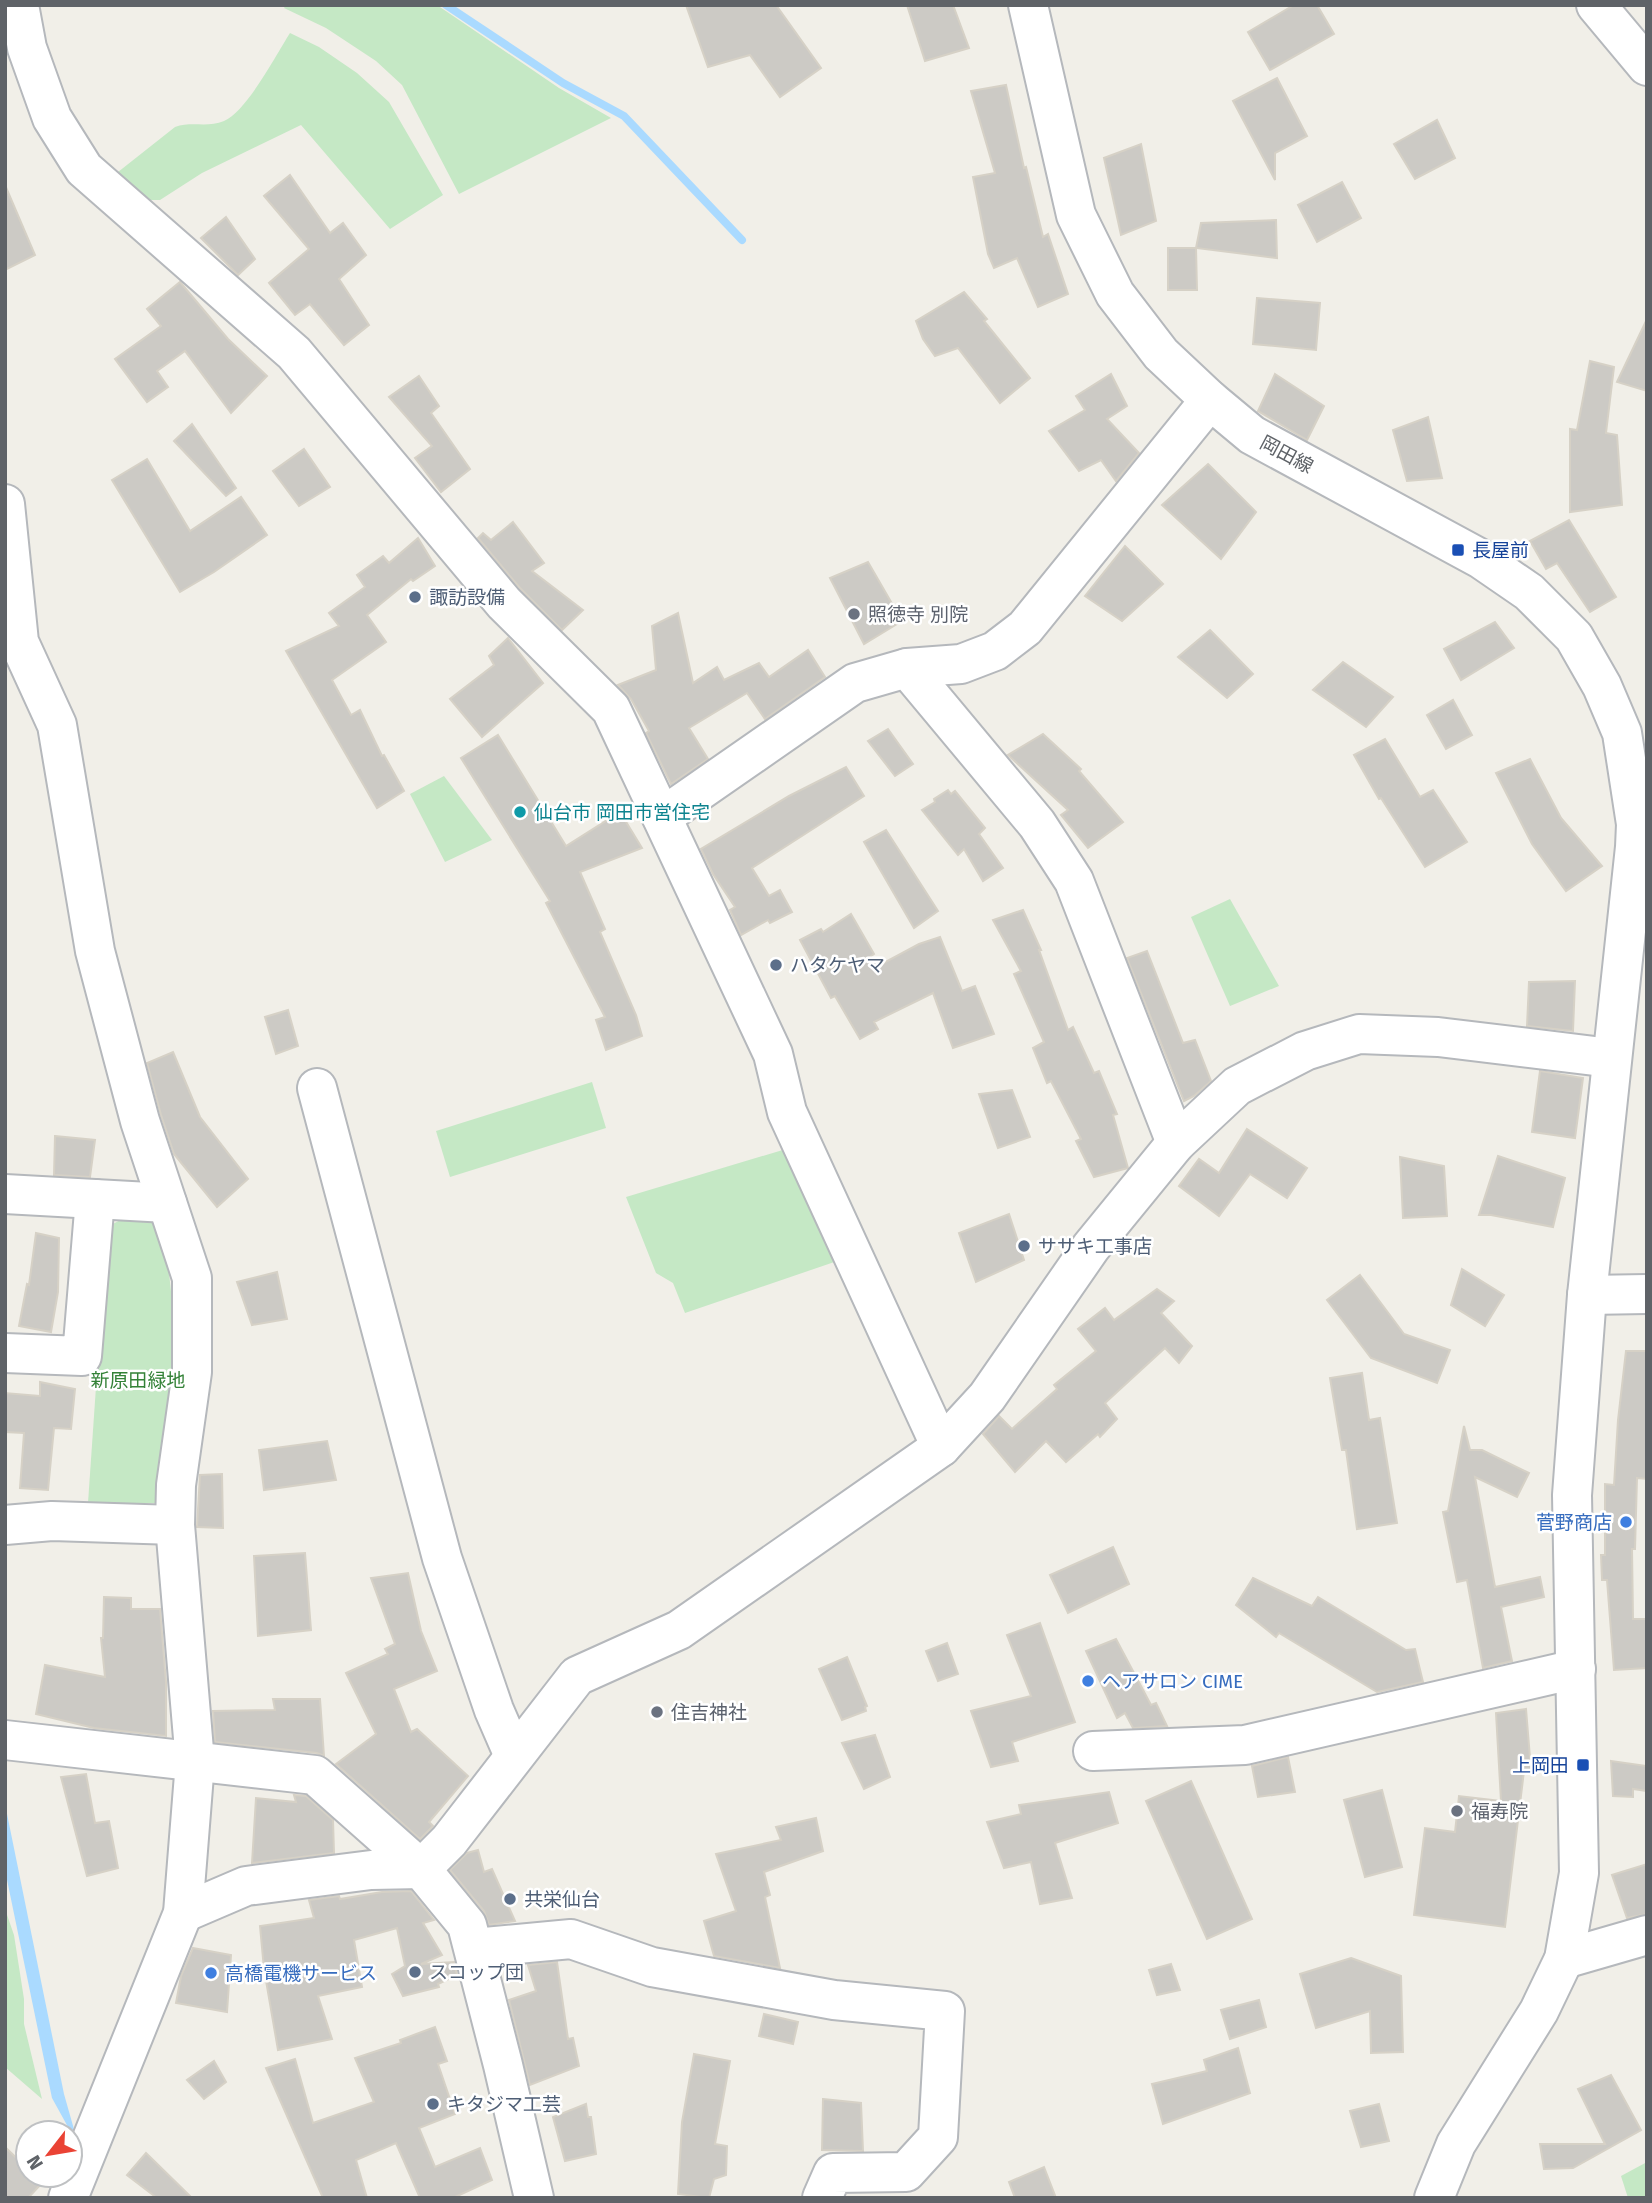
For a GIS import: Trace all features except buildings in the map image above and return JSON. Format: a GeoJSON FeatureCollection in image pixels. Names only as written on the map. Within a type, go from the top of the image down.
{"type":"FeatureCollection","features":[{"type":"Feature","properties":{"kind":"street"},"geometry":{"type":"LineString","coordinates":[[19,5],[27,48],[52,118],[83,169],[294,353],[503,603],[611,709],[773,1054],[787,1112],[942,1447]]}},
{"type":"Feature","properties":{"kind":"street","name":"岡田線"},"geometry":{"type":"LineString","coordinates":[[1028,5],[1076,215],[1115,294],[1161,354],[1252,435],[1481,559],[1529,592],[1574,637],[1607,698],[1622,733],[1639,839],[1611,1058],[1587,1295],[1572,1495],[1579,1873],[1564,1959],[1539,2011],[1456,2144],[1434,2198]]}},
{"type":"Feature","properties":{"kind":"street"},"geometry":{"type":"LineString","coordinates":[[1596,5],[1647,66]]}},
{"type":"Feature","properties":{"kind":"street"},"geometry":{"type":"LineString","coordinates":[[662,817],[855,683],[907,668],[961,664],[995,651],[1025,628],[1210,400]]}},
{"type":"Feature","properties":{"kind":"street"},"geometry":{"type":"LineString","coordinates":[[5,504],[19,642],[57,725],[95,951],[140,1121],[192,1278],[192,1372],[176,1485],[175,1525],[195,1762],[183,1913],[68,2198]]}},
{"type":"Feature","properties":{"kind":"street"},"geometry":{"type":"LineString","coordinates":[[907,668],[1037,824],[1074,881],[1176,1143]]}},
{"type":"Feature","properties":{"kind":"street"},"geometry":{"type":"LineString","coordinates":[[183,1913],[246,1886],[371,1870],[421,1869],[449,1841],[577,1676],[679,1630],[942,1447],[987,1397],[1091,1247],[1176,1143],[1237,1086],[1305,1051],[1359,1034],[1438,1037],[1611,1058]]}},
{"type":"Feature","properties":{"kind":"street"},"geometry":{"type":"LineString","coordinates":[[317,1088],[442,1558],[494,1710],[514,1756]]}},
{"type":"Feature","properties":{"kind":"street"},"geometry":{"type":"LineString","coordinates":[[5,1194],[167,1203]]}},
{"type":"Feature","properties":{"kind":"street"},"geometry":{"type":"LineString","coordinates":[[5,1353],[82,1356],[95,1199]]}},
{"type":"Feature","properties":{"kind":"street"},"geometry":{"type":"LineString","coordinates":[[1587,1295],[1647,1294]]}},
{"type":"Feature","properties":{"kind":"street"},"geometry":{"type":"LineString","coordinates":[[5,1525],[52,1521],[175,1525]]}},
{"type":"Feature","properties":{"kind":"street"},"geometry":{"type":"LineString","coordinates":[[1093,1751],[1245,1745],[1576,1669]]}},
{"type":"Feature","properties":{"kind":"street"},"geometry":{"type":"LineString","coordinates":[[5,1740],[315,1776],[421,1869],[467,1925],[534,2198]]}},
{"type":"Feature","properties":{"kind":"street"},"geometry":{"type":"LineString","coordinates":[[1564,1959],[1647,1935]]}},
{"type":"Feature","properties":{"kind":"street"},"geometry":{"type":"LineString","coordinates":[[474,1948],[571,1939],[665,1969],[834,2000],[945,2011],[938,2137],[906,2172],[833,2173],[822,2198]]}},
{"type":"Feature","properties":{"kind":"green space"},"geometry":{"type":"Polygon","coordinates":[[[286,5],[437,5],[559,88],[611,118],[459,194],[402,85],[376,61],[326,28],[284,8],[286,5]]]}},
{"type":"Feature","properties":{"kind":"green space"},"geometry":{"type":"Polygon","coordinates":[[[290,33],[319,47],[357,73],[389,102],[443,195],[390,229],[301,125],[202,173],[160,200],[149,200],[138,195],[113,176],[175,127],[218,123],[233,115],[260,82],[290,33]]]}},
{"type":"Feature","properties":{"kind":"green space"},"geometry":{"type":"Polygon","coordinates":[[[444,776],[492,840],[445,862],[410,794],[444,776]]]}},
{"type":"Feature","properties":{"kind":"green space"},"geometry":{"type":"Polygon","coordinates":[[[1230,899],[1279,986],[1230,1006],[1191,917],[1230,899]]]}},
{"type":"Feature","properties":{"kind":"green space"},"geometry":{"type":"Polygon","coordinates":[[[592,1082],[606,1128],[450,1177],[436,1131],[592,1082]]]}},
{"type":"Feature","properties":{"kind":"green space"},"geometry":{"type":"Polygon","coordinates":[[[796,1146],[849,1257],[685,1313],[673,1283],[656,1273],[626,1197],[796,1146]]]}},
{"type":"Feature","properties":{"kind":"green space","name":"新原田緑地"},"geometry":{"type":"Polygon","coordinates":[[[134,1213],[164,1227],[180,1374],[159,1503],[88,1503],[107,1227],[134,1213]]]}},
{"type":"Feature","properties":{"kind":"green space"},"geometry":{"type":"Polygon","coordinates":[[[5,1909],[14,1935],[24,1999],[24,2024],[42,2099],[5,2067],[5,1909]]]}},
{"type":"Feature","properties":{"kind":"green space"},"geometry":{"type":"Polygon","coordinates":[[[1647,2162],[1647,2198],[1628,2198],[1621,2176],[1647,2162]]]}},
{"type":"Feature","properties":{"kind":"water"},"geometry":{"type":"Polygon","coordinates":[[[5,1804],[71,2119],[64,2119],[52,2098],[5,1870],[5,1804]]]}},
{"type":"Feature","properties":{"kind":"waterway"},"geometry":{"type":"LineString","coordinates":[[446,5],[563,83],[624,116],[742,240]]}},
{"type":"Feature","properties":{"kind":"place","name":"長屋前"},"geometry":{"type":"Point","coordinates":[1458,550]}},
{"type":"Feature","properties":{"kind":"place","name":"諏訪設備"},"geometry":{"type":"Point","coordinates":[415,597]}},
{"type":"Feature","properties":{"kind":"place","name":"照徳寺 別院"},"geometry":{"type":"Point","coordinates":[854,614]}},
{"type":"Feature","properties":{"kind":"place","name":"仙台市 岡田市営住宅"},"geometry":{"type":"Point","coordinates":[520,812]}},
{"type":"Feature","properties":{"kind":"place","name":"ハタケヤマ"},"geometry":{"type":"Point","coordinates":[776,965]}},
{"type":"Feature","properties":{"kind":"place","name":"ササキ工事店"},"geometry":{"type":"Point","coordinates":[1024,1246]}},
{"type":"Feature","properties":{"kind":"place","name":"菅野商店"},"geometry":{"type":"Point","coordinates":[1626,1522]}},
{"type":"Feature","properties":{"kind":"place","name":"ヘアサロン CIME"},"geometry":{"type":"Point","coordinates":[1088,1681]}},
{"type":"Feature","properties":{"kind":"place","name":"住吉神社"},"geometry":{"type":"Point","coordinates":[657,1712]}},
{"type":"Feature","properties":{"kind":"place","name":"上岡田"},"geometry":{"type":"Point","coordinates":[1583,1765]}},
{"type":"Feature","properties":{"kind":"place","name":"福寿院"},"geometry":{"type":"Point","coordinates":[1457,1811]}},
{"type":"Feature","properties":{"kind":"place","name":"共栄仙台"},"geometry":{"type":"Point","coordinates":[510,1899]}},
{"type":"Feature","properties":{"kind":"place","name":"スコップ団"},"geometry":{"type":"Point","coordinates":[415,1972]}},
{"type":"Feature","properties":{"kind":"place","name":"高橋電機サービス"},"geometry":{"type":"Point","coordinates":[211,1973]}},
{"type":"Feature","properties":{"kind":"place","name":"キタジマ工芸"},"geometry":{"type":"Point","coordinates":[433,2104]}}]}
